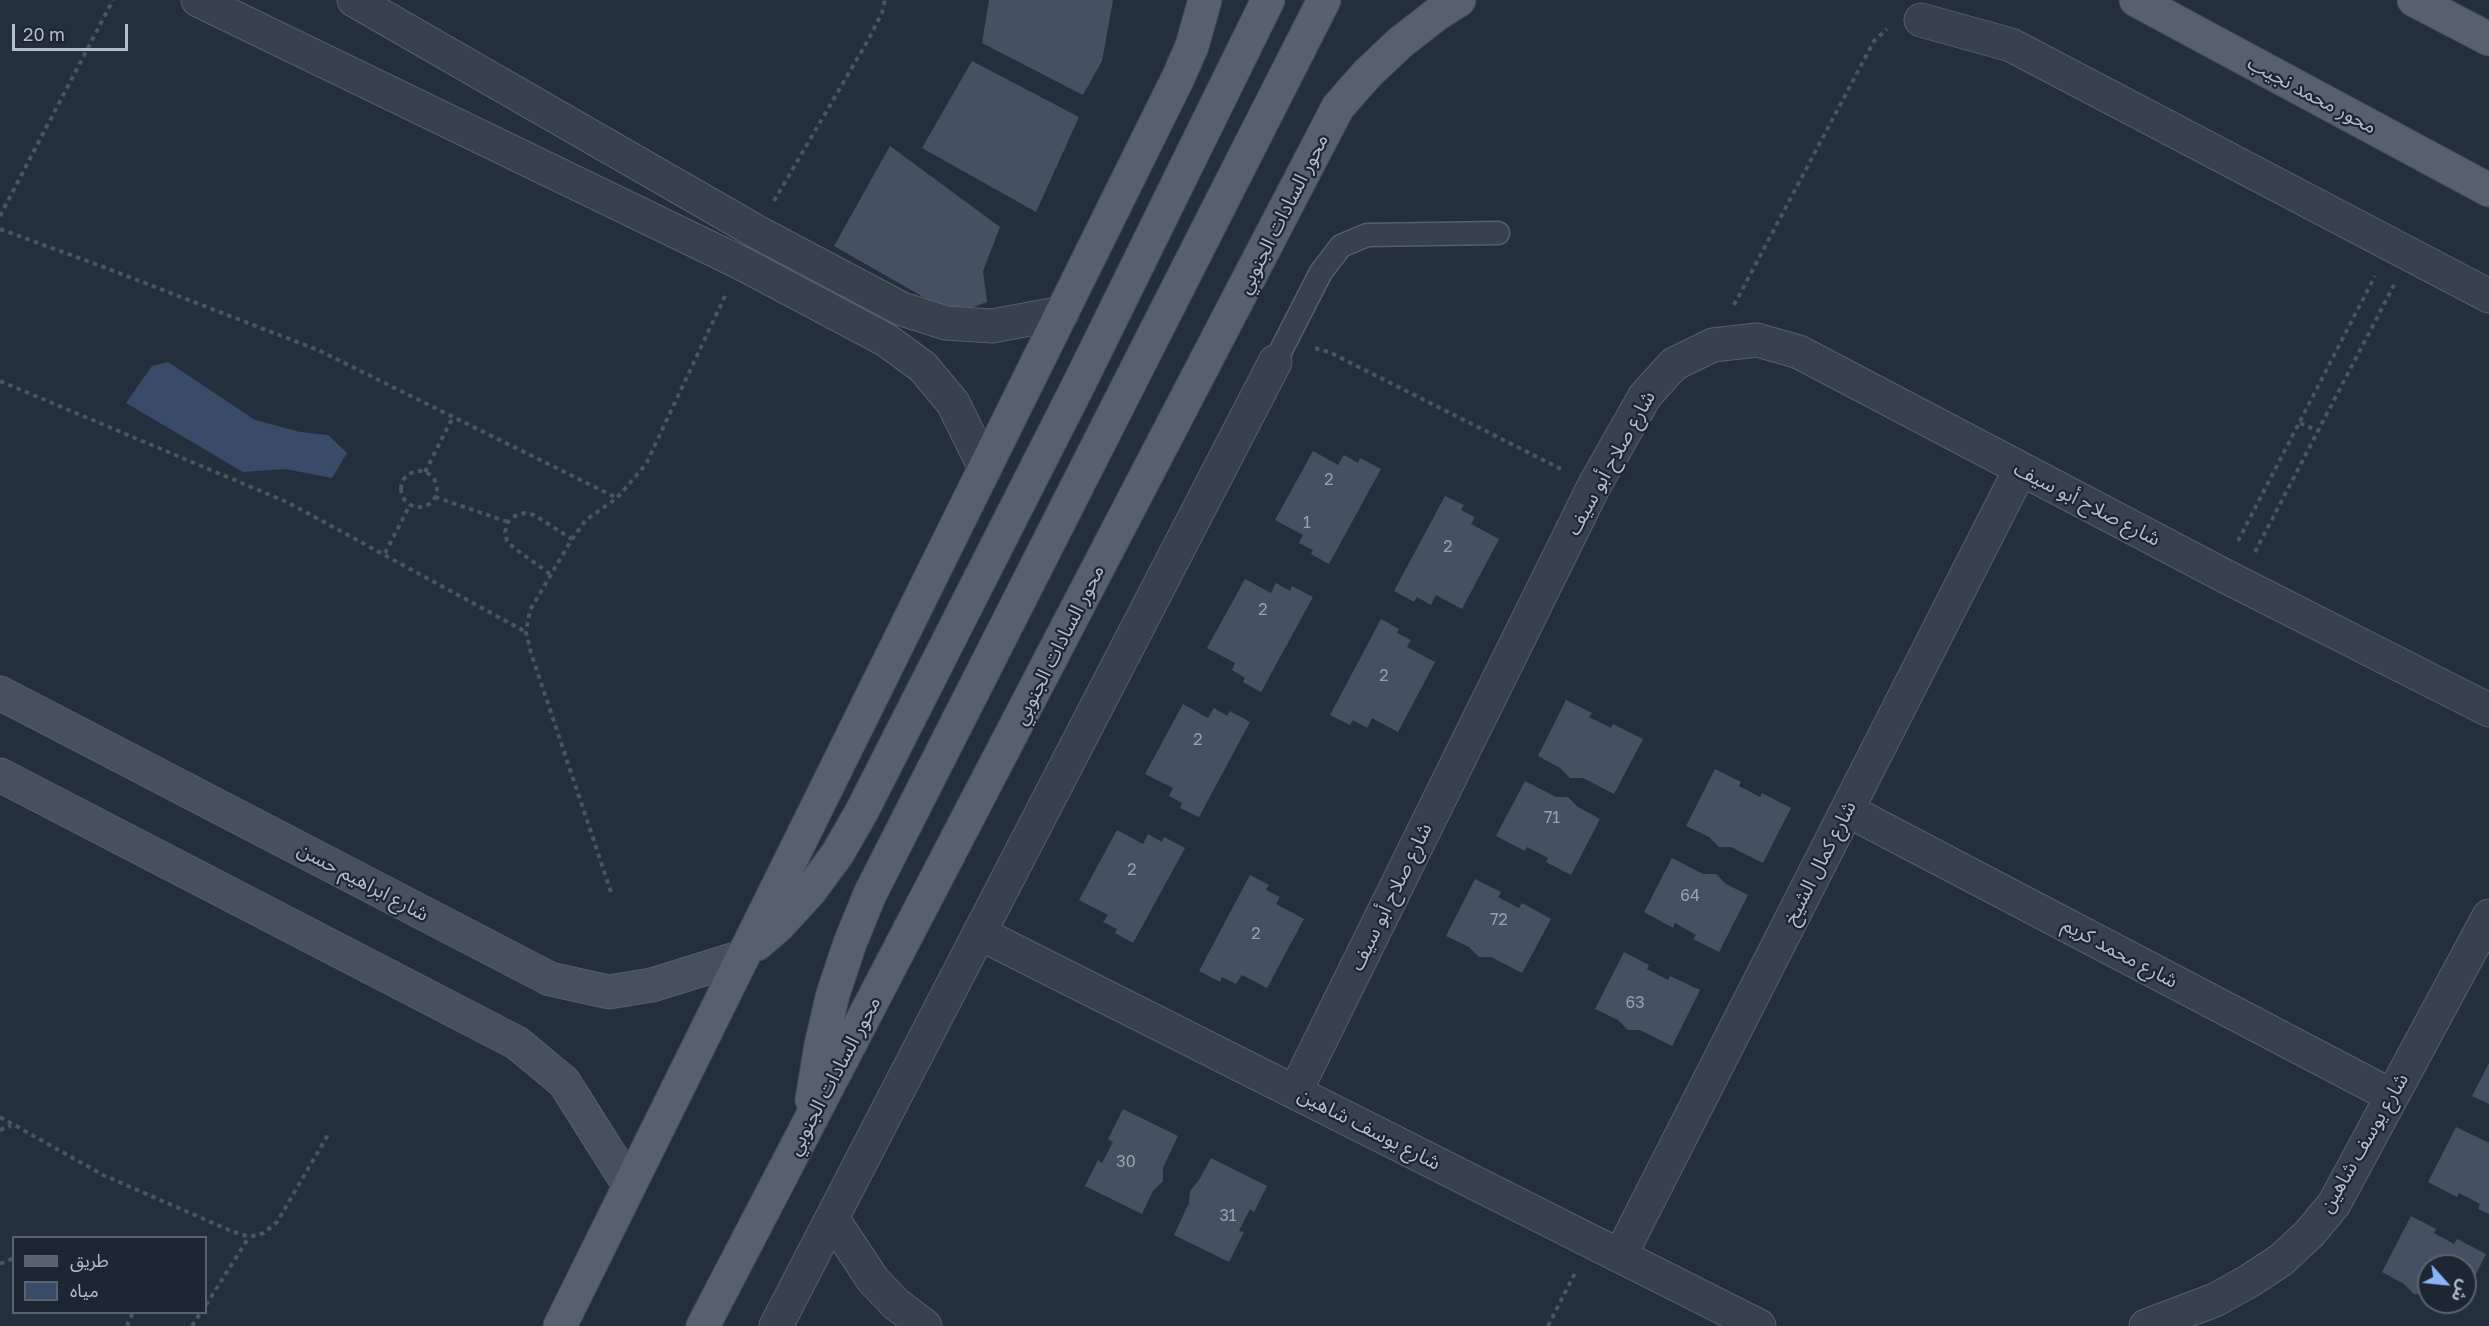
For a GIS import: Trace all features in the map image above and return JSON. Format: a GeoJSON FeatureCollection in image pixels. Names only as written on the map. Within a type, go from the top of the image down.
{"type":"FeatureCollection","features":[{"type":"Feature","properties":{"kind":"main road"},"geometry":{"type":"LineString","coordinates":[[560,1326],[1178,78],[1192,46],[1205,0]]}},
{"type":"Feature","properties":{"kind":"main road"},"geometry":{"type":"LineString","coordinates":[[742,957],[778,926],[810,891],[838,853],[862,811],[1073,395],[1268,0]]}},
{"type":"Feature","properties":{"kind":"main road"},"geometry":{"type":"LineString","coordinates":[[809,1126],[821,1045],[833,994],[870,894],[1324,0]]}},
{"type":"Feature","properties":{"kind":"main road","name":"محور محمد نجيب"},"geometry":{"type":"LineString","coordinates":[[2136,0],[2489,190]]}},
{"type":"Feature","properties":{"kind":"main road"},"geometry":{"type":"LineString","coordinates":[[2414,0],[2489,39]]}},
{"type":"Feature","properties":{"kind":"main road","name":"محور السادات الجنوبي"},"geometry":{"type":"LineString","coordinates":[[703,1326],[1338,107],[1376,65],[1445,5]]}},
{"type":"Feature","properties":{"kind":"street"},"geometry":{"type":"LineString","coordinates":[[354,0],[757,232],[902,309],[946,323],[992,326],[1062,313]]}},
{"type":"Feature","properties":{"kind":"street"},"geometry":{"type":"LineString","coordinates":[[219,3],[741,263],[886,340],[924,367],[953,403],[985,468]]}},
{"type":"Feature","properties":{"kind":"street"},"geometry":{"type":"LineString","coordinates":[[1921,20],[2011,45],[2489,296]]}},
{"type":"Feature","properties":{"kind":"street"},"geometry":{"type":"LineString","coordinates":[[741,263],[757,232]]}},
{"type":"Feature","properties":{"kind":"street","name":"شارع صلاح أبو سيف"},"geometry":{"type":"LineString","coordinates":[[1295,1092],[1594,486],[1645,396],[1674,364],[1713,345],[1757,340],[1799,352],[2020,470],[2489,710]]}},
{"type":"Feature","properties":{"kind":"street"},"geometry":{"type":"LineString","coordinates":[[776,1326],[1275,362]]}},
{"type":"Feature","properties":{"kind":"street","name":"شارع كمال الشيخ"},"geometry":{"type":"LineString","coordinates":[[1606,1249],[1847,810],[2020,470]]}},
{"type":"Feature","properties":{"kind":"street","name":"شارع ابراهيم حسن"},"geometry":{"type":"LineString","coordinates":[[0,693],[550,979],[609,992],[652,985],[742,957]]}},
{"type":"Feature","properties":{"kind":"street"},"geometry":{"type":"LineString","coordinates":[[0,774],[517,1043],[564,1082],[629,1185]]}},
{"type":"Feature","properties":{"kind":"street","name":"شارع محمد كريم"},"geometry":{"type":"LineString","coordinates":[[1847,810],[2392,1096]]}},
{"type":"Feature","properties":{"kind":"street","name":"شارع يوسف شاهين"},"geometry":{"type":"LineString","coordinates":[[2146,1326],[2215,1300],[2249,1281],[2281,1260],[2309,1234],[2334,1204],[2489,916]]}},
{"type":"Feature","properties":{"kind":"street","name":"شارع يوسف شاهين"},"geometry":{"type":"LineString","coordinates":[[980,933],[1759,1326]]}},
{"type":"Feature","properties":{"kind":"street"},"geometry":{"type":"LineString","coordinates":[[832,1218],[873,1280],[896,1304],[925,1326]]}},
{"type":"Feature","properties":{"kind":"lane"},"geometry":{"type":"LineString","coordinates":[[1275,362],[1321,272],[1341,246],[1367,235],[1498,233]]}},
{"type":"Feature","properties":{"kind":"path"},"geometry":{"type":"LineString","coordinates":[[0,216],[113,0]]}},
{"type":"Feature","properties":{"kind":"path"},"geometry":{"type":"LineString","coordinates":[[757,232],[867,42],[882,13],[885,0]]}},
{"type":"Feature","properties":{"kind":"path"},"geometry":{"type":"LineString","coordinates":[[1713,345],[1874,41],[1894,22],[1921,20]]}},
{"type":"Feature","properties":{"kind":"path"},"geometry":{"type":"LineString","coordinates":[[0,229],[318,350],[617,498]]}},
{"type":"Feature","properties":{"kind":"path"},"geometry":{"type":"LineString","coordinates":[[2230,578],[2300,423],[2400,250]]}},
{"type":"Feature","properties":{"kind":"path"},"geometry":{"type":"LineString","coordinates":[[2230,578],[2318,431],[2400,250]]}},
{"type":"Feature","properties":{"kind":"path"},"geometry":{"type":"LineString","coordinates":[[611,892],[531,653],[526,632],[530,610],[550,574],[586,520],[617,498],[646,465],[741,263]]}},
{"type":"Feature","properties":{"kind":"path"},"geometry":{"type":"LineString","coordinates":[[1275,362],[1292,348],[1314,348],[1331,353],[1594,486]]}},
{"type":"Feature","properties":{"kind":"path"},"geometry":{"type":"LineString","coordinates":[[0,381],[289,503],[385,553],[526,632]]}},
{"type":"Feature","properties":{"kind":"path"},"geometry":{"type":"LineString","coordinates":[[425,472],[453,417]]}},
{"type":"Feature","properties":{"kind":"path"},"geometry":{"type":"LineString","coordinates":[[2300,423],[2318,431]]}},
{"type":"Feature","properties":{"kind":"path"},"geometry":{"type":"LineString","coordinates":[[425,472],[432,476],[436,483],[435,497],[425,507],[410,505],[404,500],[401,491],[403,483],[408,475],[425,472]]}},
{"type":"Feature","properties":{"kind":"path"},"geometry":{"type":"LineString","coordinates":[[435,497],[508,522]]}},
{"type":"Feature","properties":{"kind":"path"},"geometry":{"type":"LineString","coordinates":[[385,553],[410,505]]}},
{"type":"Feature","properties":{"kind":"path"},"geometry":{"type":"LineString","coordinates":[[550,574],[507,541],[505,532],[508,522],[515,516],[525,513],[534,515],[572,539]]}},
{"type":"Feature","properties":{"kind":"path"},"geometry":{"type":"LineString","coordinates":[[0,1117],[12,1126],[103,1175],[249,1237],[264,1233],[277,1222],[329,1133]]}},
{"type":"Feature","properties":{"kind":"path"},"geometry":{"type":"LineString","coordinates":[[0,1130],[12,1126]]}},
{"type":"Feature","properties":{"kind":"path"},"geometry":{"type":"LineString","coordinates":[[207,1303],[249,1237]]}},
{"type":"Feature","properties":{"kind":"path"},"geometry":{"type":"LineString","coordinates":[[1548,1326],[1606,1249]]}},
{"type":"Feature","properties":{"kind":"water"},"geometry":{"type":"Polygon","coordinates":[[[168,362],[255,420],[300,432],[328,435],[347,453],[332,478],[285,469],[243,472],[126,403],[152,366],[168,362]]]}},
{"type":"Feature","properties":{"kind":"building"},"geometry":{"type":"Polygon","coordinates":[[[989,0],[1113,0],[1102,61],[1083,95],[982,43],[989,0]]]}},
{"type":"Feature","properties":{"kind":"building"},"geometry":{"type":"Polygon","coordinates":[[[972,61],[1079,117],[1036,212],[922,148],[972,61]]]}},
{"type":"Feature","properties":{"kind":"building"},"geometry":{"type":"Polygon","coordinates":[[[890,146],[1000,227],[983,271],[987,302],[968,309],[939,306],[834,246],[890,146]]]}},
{"type":"Feature","properties":{"kind":"building"},"geometry":{"type":"Polygon","coordinates":[[[1313,451],[1338,465],[1344,455],[1358,463],[1360,458],[1381,469],[1329,564],[1311,554],[1313,550],[1299,543],[1303,535],[1275,520],[1313,451]]]}},
{"type":"Feature","properties":{"kind":"building"},"geometry":{"type":"Polygon","coordinates":[[[1445,496],[1464,505],[1461,510],[1475,517],[1471,524],[1499,539],[1462,609],[1436,595],[1431,605],[1417,597],[1414,602],[1394,591],[1445,496]]]}},
{"type":"Feature","properties":{"kind":"building"},"geometry":{"type":"Polygon","coordinates":[[[1245,579],[1271,593],[1276,583],[1290,591],[1292,586],[1313,597],[1261,692],[1243,682],[1245,678],[1232,670],[1235,663],[1207,648],[1245,579]]]}},
{"type":"Feature","properties":{"kind":"building"},"geometry":{"type":"Polygon","coordinates":[[[1381,619],[1399,629],[1397,633],[1411,640],[1407,647],[1435,662],[1398,732],[1372,718],[1367,728],[1353,720],[1350,725],[1330,715],[1381,619]]]}},
{"type":"Feature","properties":{"kind":"building"},"geometry":{"type":"Polygon","coordinates":[[[1566,700],[1592,713],[1589,717],[1611,728],[1613,724],[1643,739],[1614,794],[1583,778],[1570,778],[1560,768],[1538,756],[1566,700]]]}},
{"type":"Feature","properties":{"kind":"building"},"geometry":{"type":"Polygon","coordinates":[[[1183,704],[1208,718],[1214,708],[1227,716],[1230,711],[1250,722],[1199,817],[1180,808],[1182,803],[1169,796],[1173,788],[1145,774],[1183,704]]]}},
{"type":"Feature","properties":{"kind":"building"},"geometry":{"type":"Polygon","coordinates":[[[1715,769],[1741,782],[1739,786],[1760,797],[1762,793],[1791,808],[1763,863],[1731,847],[1719,847],[1709,837],[1686,826],[1715,769]]]}},
{"type":"Feature","properties":{"kind":"building"},"geometry":{"type":"Polygon","coordinates":[[[1525,781],[1556,797],[1568,797],[1578,807],[1600,819],[1571,875],[1546,862],[1548,858],[1527,847],[1525,851],[1496,836],[1525,781]]]}},
{"type":"Feature","properties":{"kind":"building"},"geometry":{"type":"Polygon","coordinates":[[[1117,830],[1143,844],[1148,834],[1162,842],[1164,837],[1185,848],[1133,943],[1115,933],[1117,929],[1103,922],[1108,915],[1079,900],[1117,830]]]}},
{"type":"Feature","properties":{"kind":"building"},"geometry":{"type":"Polygon","coordinates":[[[1672,858],[1703,874],[1716,874],[1726,884],[1748,895],[1719,952],[1693,939],[1696,935],[1675,923],[1673,928],[1644,912],[1672,858]]]}},
{"type":"Feature","properties":{"kind":"building"},"geometry":{"type":"Polygon","coordinates":[[[1250,875],[1269,885],[1266,890],[1280,897],[1276,904],[1304,919],[1267,988],[1242,975],[1236,984],[1222,977],[1220,982],[1199,971],[1250,875]]]}},
{"type":"Feature","properties":{"kind":"building"},"geometry":{"type":"Polygon","coordinates":[[[1475,879],[1501,892],[1498,897],[1519,908],[1522,903],[1551,919],[1522,973],[1491,957],[1479,957],[1469,947],[1446,936],[1475,879]]]}},
{"type":"Feature","properties":{"kind":"building"},"geometry":{"type":"Polygon","coordinates":[[[1624,952],[1649,965],[1647,969],[1668,980],[1670,976],[1700,990],[1672,1046],[1640,1030],[1628,1030],[1618,1020],[1595,1009],[1624,952]]]}},
{"type":"Feature","properties":{"kind":"building"},"geometry":{"type":"Polygon","coordinates":[[[2489,1063],[2489,1104],[2472,1096],[2489,1063]]]}},
{"type":"Feature","properties":{"kind":"building"},"geometry":{"type":"Polygon","coordinates":[[[1123,1109],[1178,1136],[1163,1168],[1163,1181],[1153,1191],[1142,1214],[1085,1186],[1098,1160],[1102,1163],[1113,1142],[1108,1139],[1123,1109]]]}},
{"type":"Feature","properties":{"kind":"building"},"geometry":{"type":"Polygon","coordinates":[[[2456,1127],[2489,1143],[2489,1214],[2478,1209],[2480,1204],[2459,1193],[2457,1197],[2428,1182],[2456,1127]]]}},
{"type":"Feature","properties":{"kind":"building"},"geometry":{"type":"Polygon","coordinates":[[[1211,1158],[1267,1186],[1254,1212],[1250,1209],[1239,1231],[1244,1232],[1229,1262],[1174,1235],[1189,1203],[1190,1191],[1211,1158]]]}},
{"type":"Feature","properties":{"kind":"building"},"geometry":{"type":"Polygon","coordinates":[[[2411,1216],[2436,1229],[2434,1233],[2454,1244],[2457,1239],[2486,1254],[2477,1272],[2477,1254],[2417,1254],[2417,1294],[2382,1272],[2411,1216]]]}}]}
